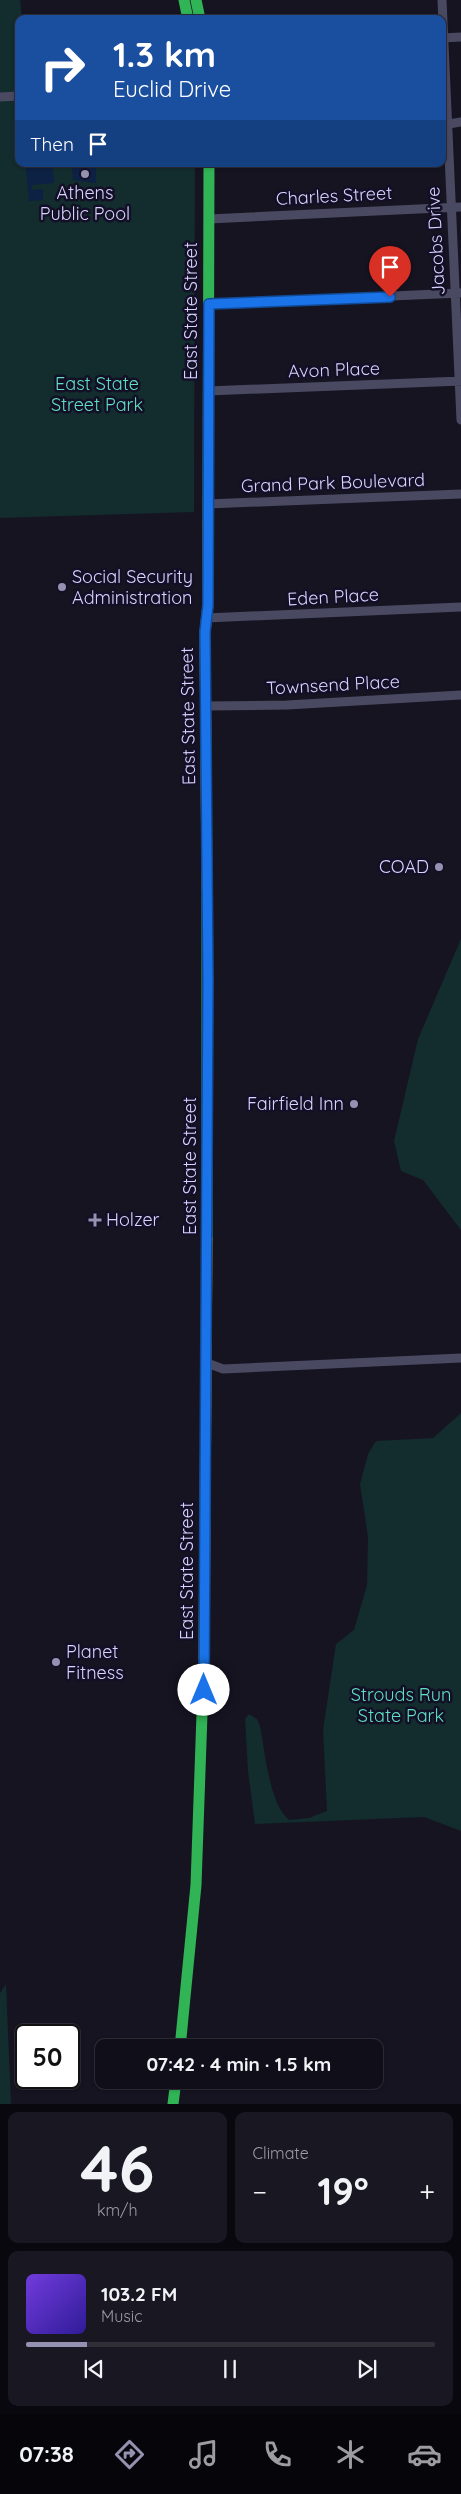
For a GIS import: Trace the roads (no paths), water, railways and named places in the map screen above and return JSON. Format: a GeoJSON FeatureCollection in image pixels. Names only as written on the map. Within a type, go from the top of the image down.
{"type":"FeatureCollection","features":[{"type":"Feature","properties":{"kind":"main road"},"geometry":{"type":"LineString","coordinates":[[184,0],[187,15]]}},
{"type":"Feature","properties":{"kind":"main road"},"geometry":{"type":"LineString","coordinates":[[196,0],[199,15]]}},
{"type":"Feature","properties":{"kind":"main road","name":"East State Street"},"geometry":{"type":"LineString","coordinates":[[181,2039],[192,1946],[202,1770],[207,1363],[208,977],[206,618],[209,167]]}},
{"type":"Feature","properties":{"kind":"main road"},"geometry":{"type":"LineString","coordinates":[[173,2104],[175,2089]]}},
{"type":"Feature","properties":{"kind":"street","name":"Jacobs Drive"},"geometry":{"type":"LineString","coordinates":[[442,0],[442,15]]}},
{"type":"Feature","properties":{"kind":"street"},"geometry":{"type":"LineString","coordinates":[[446,38],[461,37]]}},
{"type":"Feature","properties":{"kind":"street"},"geometry":{"type":"LineString","coordinates":[[0,97],[15,96]]}},
{"type":"Feature","properties":{"kind":"street"},"geometry":{"type":"LineString","coordinates":[[446,124],[461,122]]}},
{"type":"Feature","properties":{"kind":"street","name":"Jacobs Drive"},"geometry":{"type":"LineString","coordinates":[[446,141],[458,293],[461,420]]}},
{"type":"Feature","properties":{"kind":"street","name":"Charles Street"},"geometry":{"type":"LineString","coordinates":[[209,219],[461,207]]}},
{"type":"Feature","properties":{"kind":"street"},"geometry":{"type":"LineString","coordinates":[[209,304],[458,293]]}},
{"type":"Feature","properties":{"kind":"street","name":"Avon Place"},"geometry":{"type":"LineString","coordinates":[[208,391],[460,381]]}},
{"type":"Feature","properties":{"kind":"street","name":"Grand Park Boulevard"},"geometry":{"type":"LineString","coordinates":[[207,504],[461,494]]}},
{"type":"Feature","properties":{"kind":"street","name":"Eden Place"},"geometry":{"type":"LineString","coordinates":[[206,618],[461,607]]}},
{"type":"Feature","properties":{"kind":"street","name":"Townsend Place"},"geometry":{"type":"LineString","coordinates":[[206,706],[293,704],[461,695]]}},
{"type":"Feature","properties":{"kind":"street"},"geometry":{"type":"LineString","coordinates":[[207,1363],[223,1369],[461,1358]]}},
{"type":"Feature","properties":{"kind":"water"},"geometry":{"type":"Polygon","coordinates":[[[26,167],[52,167],[54,183],[32,185],[32,190],[43,189],[43,200],[29,201],[26,167]]]}},
{"type":"Feature","properties":{"kind":"water","name":"Athens Public Pool"},"geometry":{"type":"Polygon","coordinates":[[[72,167],[96,167],[96,183],[73,180],[72,167]]]}},
{"type":"Feature","properties":{"kind":"place","name":"Athens Public Pool"},"geometry":{"type":"Point","coordinates":[85,174]}},
{"type":"Feature","properties":{"kind":"place","name":"Social Security Administration"},"geometry":{"type":"Point","coordinates":[62,587]}},
{"type":"Feature","properties":{"kind":"place","name":"COAD"},"geometry":{"type":"Point","coordinates":[439,867]}},
{"type":"Feature","properties":{"kind":"place","name":"Fairfield Inn"},"geometry":{"type":"Point","coordinates":[354,1104]}},
{"type":"Feature","properties":{"kind":"place","name":"Holzer"},"geometry":{"type":"Point","coordinates":[95,1220]}},
{"type":"Feature","properties":{"kind":"place","name":"Planet Fitness"},"geometry":{"type":"Point","coordinates":[56,1662]}},
{"type":"Feature","properties":{"kind":"park label","name":"East State Street Park"},"geometry":{"type":"Point","coordinates":[97,394]}},
{"type":"Feature","properties":{"kind":"park label","name":"Strouds Run State Park"},"geometry":{"type":"Point","coordinates":[401,1705]}}]}
